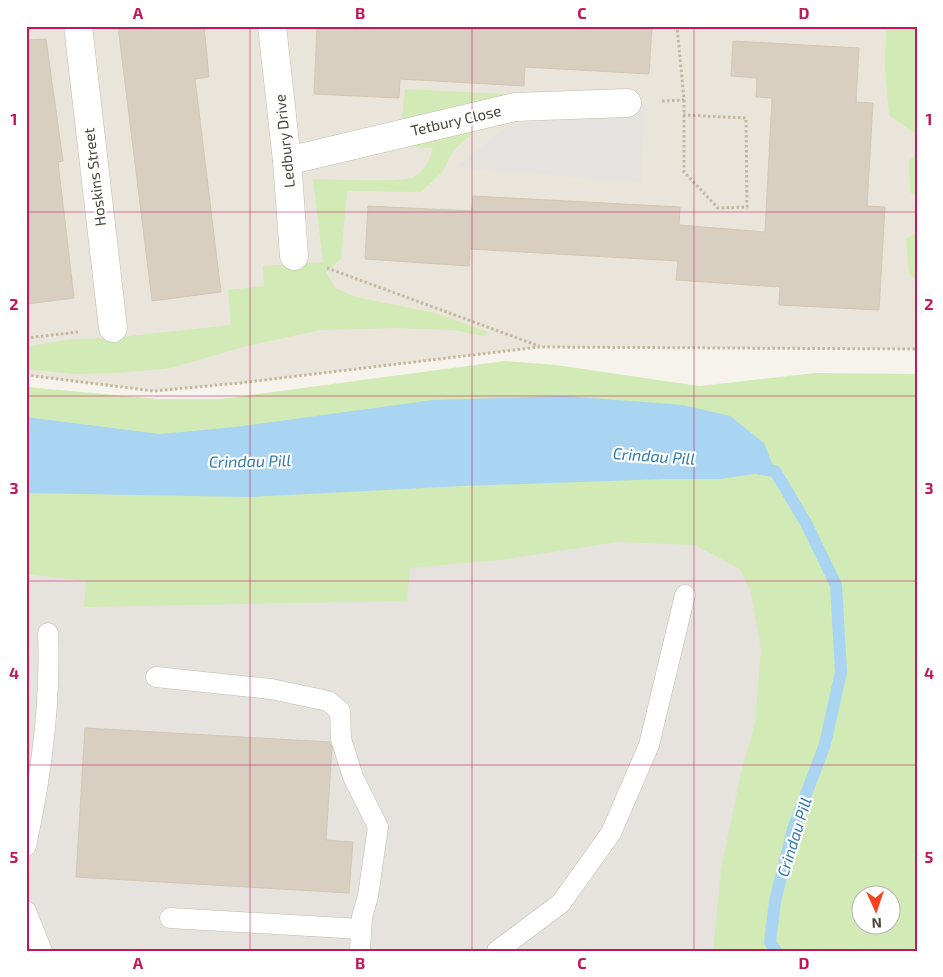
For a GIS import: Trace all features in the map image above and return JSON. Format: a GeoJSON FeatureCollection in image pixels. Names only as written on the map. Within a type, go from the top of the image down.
{"type":"FeatureCollection","features":[{"type":"Feature","properties":{"kind":"street","name":"Hoskins Street"},"geometry":{"type":"LineString","coordinates":[[78,26],[113,328]]}},
{"type":"Feature","properties":{"kind":"street","name":"Ledbury Drive"},"geometry":{"type":"LineString","coordinates":[[272,26],[288,161],[294,256]]}},
{"type":"Feature","properties":{"kind":"street","name":"Tetbury Close"},"geometry":{"type":"LineString","coordinates":[[288,161],[515,107],[627,103]]}},
{"type":"Feature","properties":{"kind":"lane"},"geometry":{"type":"LineString","coordinates":[[497,951],[561,902],[611,834],[648,745],[685,595]]}},
{"type":"Feature","properties":{"kind":"lane"},"geometry":{"type":"LineString","coordinates":[[26,846],[40,764],[50,670],[48,633]]}},
{"type":"Feature","properties":{"kind":"lane"},"geometry":{"type":"LineString","coordinates":[[156,677],[271,689],[328,701],[340,712],[341,738],[353,777],[378,827],[368,896],[362,917],[360,951]]}},
{"type":"Feature","properties":{"kind":"lane"},"geometry":{"type":"LineString","coordinates":[[26,911],[42,951]]}},
{"type":"Feature","properties":{"kind":"lane"},"geometry":{"type":"LineString","coordinates":[[170,918],[361,929]]}},
{"type":"Feature","properties":{"kind":"path"},"geometry":{"type":"LineString","coordinates":[[677,26],[684,100],[684,115],[684,172],[718,208],[747,207],[746,118],[684,115]]}},
{"type":"Feature","properties":{"kind":"path"},"geometry":{"type":"LineString","coordinates":[[627,103],[684,100]]}},
{"type":"Feature","properties":{"kind":"path"},"geometry":{"type":"LineString","coordinates":[[294,256],[540,347]]}},
{"type":"Feature","properties":{"kind":"path"},"geometry":{"type":"LineString","coordinates":[[26,338],[113,328]]}},
{"type":"Feature","properties":{"kind":"path"},"geometry":{"type":"LineString","coordinates":[[26,375],[154,391],[239,383],[540,347],[917,349]]}},
{"type":"Feature","properties":{"kind":"shaded area"},"geometry":{"type":"Polygon","coordinates":[[[26,26],[917,26],[917,349],[539,347],[239,383],[154,391],[26,375],[26,26]]]}},
{"type":"Feature","properties":{"kind":"shaded area"},"geometry":{"type":"Polygon","coordinates":[[[533,90],[645,102],[641,183],[456,167],[501,131],[531,121],[533,90]]]}},
{"type":"Feature","properties":{"kind":"shaded area"},"geometry":{"type":"Polygon","coordinates":[[[775,471],[776,951],[26,951],[26,493],[775,471]]]}},
{"type":"Feature","properties":{"kind":"green space"},"geometry":{"type":"Polygon","coordinates":[[[899,26],[917,26],[917,135],[889,115],[885,68],[886,31],[899,26]]]}},
{"type":"Feature","properties":{"kind":"green space"},"geometry":{"type":"Polygon","coordinates":[[[405,89],[524,95],[481,125],[453,151],[443,171],[421,192],[347,191],[341,259],[326,272],[335,288],[356,297],[435,313],[488,332],[485,336],[452,330],[395,328],[320,330],[247,346],[171,368],[117,373],[73,374],[26,369],[26,347],[72,339],[111,338],[231,325],[228,290],[264,286],[263,266],[323,262],[313,179],[407,179],[418,174],[429,160],[433,148],[399,146],[405,89]]]}},
{"type":"Feature","properties":{"kind":"green space"},"geometry":{"type":"Polygon","coordinates":[[[917,153],[917,196],[910,192],[909,161],[917,153]]]}},
{"type":"Feature","properties":{"kind":"green space"},"geometry":{"type":"Polygon","coordinates":[[[917,232],[917,281],[909,274],[906,239],[917,232]]]}},
{"type":"Feature","properties":{"kind":"green space"},"geometry":{"type":"Polygon","coordinates":[[[505,361],[556,365],[699,386],[815,373],[917,374],[917,951],[713,951],[721,870],[740,777],[755,723],[761,650],[751,592],[740,569],[695,545],[617,542],[499,560],[410,568],[407,601],[84,607],[86,581],[26,574],[26,387],[159,399],[221,399],[505,361]]]}},
{"type":"Feature","properties":{"kind":"water"},"geometry":{"type":"Polygon","coordinates":[[[565,396],[683,405],[730,416],[764,443],[775,471],[720,479],[462,486],[251,497],[26,493],[26,417],[160,434],[235,427],[433,400],[565,396]]]}},
{"type":"Feature","properties":{"kind":"building"},"geometry":{"type":"Polygon","coordinates":[[[118,26],[204,26],[209,77],[195,79],[221,292],[152,301],[118,26]]]}},
{"type":"Feature","properties":{"kind":"building"},"geometry":{"type":"Polygon","coordinates":[[[317,26],[652,26],[649,74],[525,67],[524,86],[400,79],[399,98],[314,94],[317,26]]]}},
{"type":"Feature","properties":{"kind":"building"},"geometry":{"type":"Polygon","coordinates":[[[46,39],[63,161],[58,162],[74,298],[26,304],[26,40],[46,39]]]}},
{"type":"Feature","properties":{"kind":"building"},"geometry":{"type":"Polygon","coordinates":[[[733,41],[859,48],[856,102],[873,103],[867,206],[885,207],[879,310],[779,305],[780,287],[676,280],[678,261],[470,249],[469,266],[365,259],[368,206],[472,211],[473,196],[680,207],[679,225],[765,232],[772,98],[756,97],[757,78],[731,76],[733,41]]]}},
{"type":"Feature","properties":{"kind":"building"},"geometry":{"type":"Polygon","coordinates":[[[85,728],[330,742],[332,748],[326,840],[353,842],[349,893],[76,877],[85,728]]]}},
{"type":"Feature","properties":{"kind":"waterway","name":"Crindau Pill"},"geometry":{"type":"LineString","coordinates":[[760,469],[775,471],[806,523],[836,585],[841,672],[825,744],[793,829],[775,901],[770,942],[776,951]]}}]}
